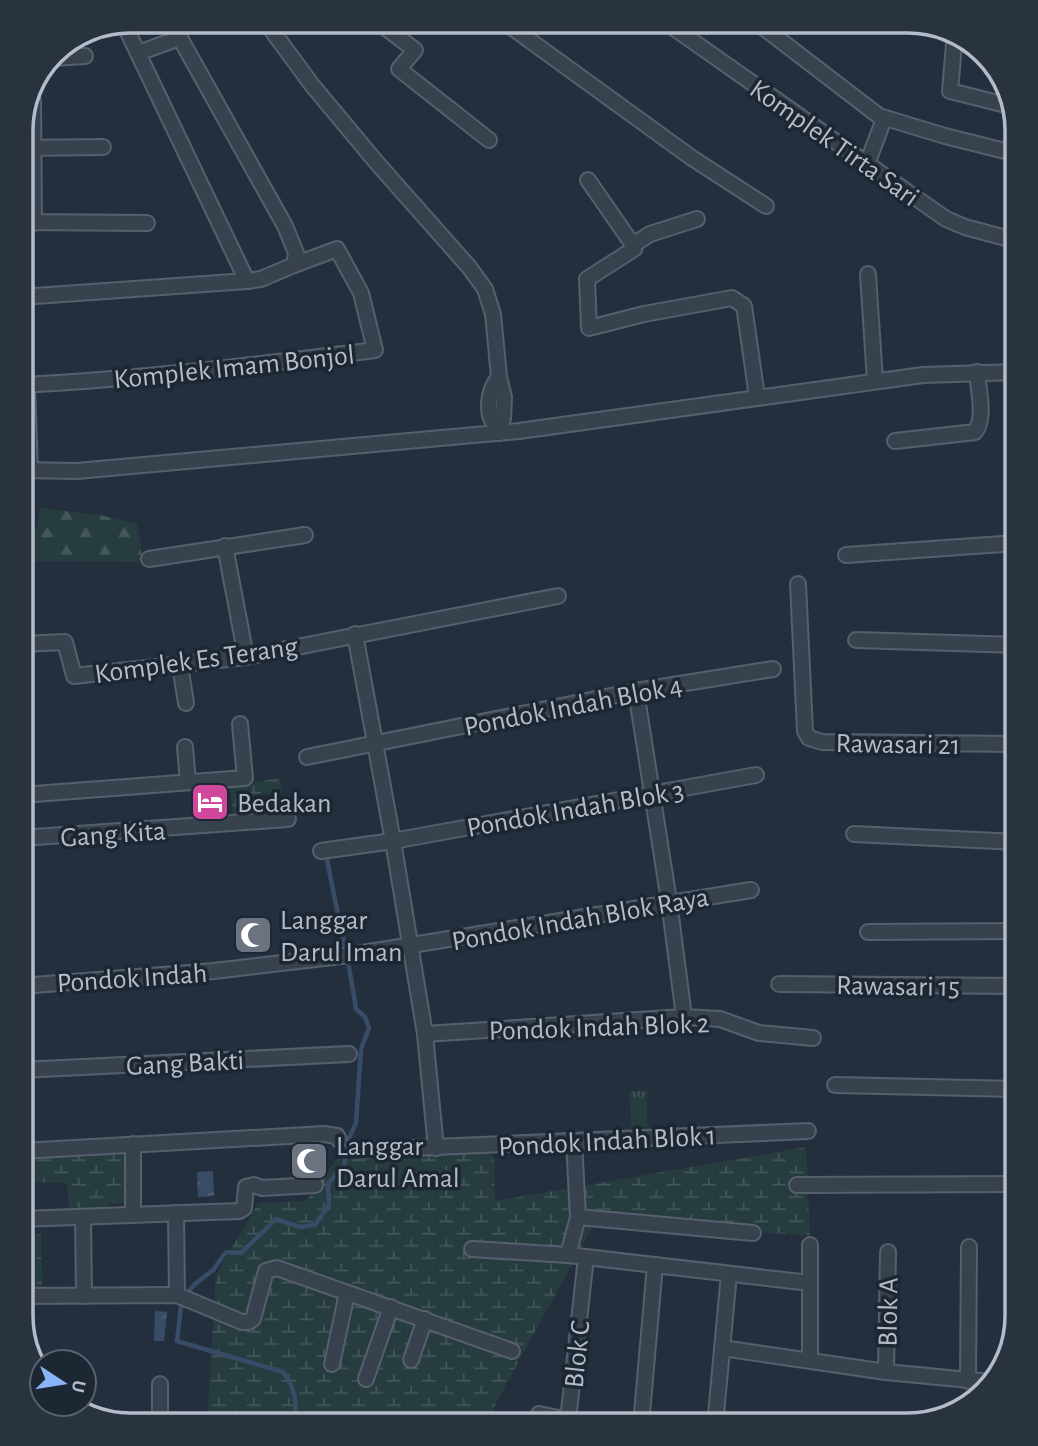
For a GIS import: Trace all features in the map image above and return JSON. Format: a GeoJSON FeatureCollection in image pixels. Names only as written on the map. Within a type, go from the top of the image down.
{"type":"FeatureCollection","features":[{"type":"Feature","properties":{"kind":"street"},"geometry":{"type":"LineString","coordinates":[[128,33],[247,281]]}},
{"type":"Feature","properties":{"kind":"street"},"geometry":{"type":"LineString","coordinates":[[274,33],[352,133],[479,278],[491,301],[504,409],[498,430]]}},
{"type":"Feature","properties":{"kind":"street"},"geometry":{"type":"LineString","coordinates":[[393,33],[415,50],[399,69],[489,140]]}},
{"type":"Feature","properties":{"kind":"street"},"geometry":{"type":"LineString","coordinates":[[520,33],[681,150],[765,206]]}},
{"type":"Feature","properties":{"kind":"street","name":"Komplek Tirta Sari"},"geometry":{"type":"LineString","coordinates":[[681,33],[954,223],[1005,238]]}},
{"type":"Feature","properties":{"kind":"street"},"geometry":{"type":"LineString","coordinates":[[771,33],[884,119],[1005,151]]}},
{"type":"Feature","properties":{"kind":"street"},"geometry":{"type":"LineString","coordinates":[[33,296],[247,281],[261,279],[294,265],[296,253],[285,226],[180,38],[138,53]]}},
{"type":"Feature","properties":{"kind":"street"},"geometry":{"type":"LineString","coordinates":[[954,45],[950,91],[1001,104]]}},
{"type":"Feature","properties":{"kind":"street"},"geometry":{"type":"LineString","coordinates":[[68,57],[85,56]]}},
{"type":"Feature","properties":{"kind":"street"},"geometry":{"type":"LineString","coordinates":[[867,164],[884,119]]}},
{"type":"Feature","properties":{"kind":"street"},"geometry":{"type":"LineString","coordinates":[[33,148],[103,148]]}},
{"type":"Feature","properties":{"kind":"street"},"geometry":{"type":"LineString","coordinates":[[588,180],[633,246]]}},
{"type":"Feature","properties":{"kind":"street"},"geometry":{"type":"LineString","coordinates":[[697,219],[650,234],[633,246],[634,249],[587,279],[589,328],[644,314],[732,298],[738,300],[744,306],[757,397]]}},
{"type":"Feature","properties":{"kind":"street"},"geometry":{"type":"LineString","coordinates":[[33,223],[147,223]]}},
{"type":"Feature","properties":{"kind":"street","name":"Komplek Imam Bonjol"},"geometry":{"type":"LineString","coordinates":[[33,385],[110,381],[375,350],[361,293],[337,248],[294,265]]}},
{"type":"Feature","properties":{"kind":"street"},"geometry":{"type":"LineString","coordinates":[[868,274],[875,381]]}},
{"type":"Feature","properties":{"kind":"street"},"geometry":{"type":"LineString","coordinates":[[895,441],[975,432],[980,417],[976,372]]}},
{"type":"Feature","properties":{"kind":"street"},"geometry":{"type":"LineString","coordinates":[[33,471],[103,469],[498,430],[923,375],[1005,372]]}},
{"type":"Feature","properties":{"kind":"street"},"geometry":{"type":"LineString","coordinates":[[149,559],[305,535]]}},
{"type":"Feature","properties":{"kind":"street"},"geometry":{"type":"LineString","coordinates":[[846,555],[1005,544]]}},
{"type":"Feature","properties":{"kind":"street"},"geometry":{"type":"LineString","coordinates":[[225,546],[246,657]]}},
{"type":"Feature","properties":{"kind":"street","name":"Rawasari 21"},"geometry":{"type":"LineString","coordinates":[[798,584],[806,731],[809,738],[817,742],[1005,744]]}},
{"type":"Feature","properties":{"kind":"street","name":"Komplek Es Terang"},"geometry":{"type":"LineString","coordinates":[[33,643],[65,642],[74,676],[246,657],[558,596]]}},
{"type":"Feature","properties":{"kind":"street"},"geometry":{"type":"LineString","coordinates":[[355,634],[425,1034],[436,1147]]}},
{"type":"Feature","properties":{"kind":"street"},"geometry":{"type":"LineString","coordinates":[[856,640],[1005,645]]}},
{"type":"Feature","properties":{"kind":"street"},"geometry":{"type":"LineString","coordinates":[[180,665],[186,703]]}},
{"type":"Feature","properties":{"kind":"street","name":"Pondok Indah Blok 4"},"geometry":{"type":"LineString","coordinates":[[307,757],[636,691],[773,669]]}},
{"type":"Feature","properties":{"kind":"street"},"geometry":{"type":"LineString","coordinates":[[636,691],[684,1017]]}},
{"type":"Feature","properties":{"kind":"street"},"geometry":{"type":"LineString","coordinates":[[33,794],[245,778],[240,724]]}},
{"type":"Feature","properties":{"kind":"street"},"geometry":{"type":"LineString","coordinates":[[185,747],[188,782]]}},
{"type":"Feature","properties":{"kind":"street","name":"Pondok Indah Blok 3"},"geometry":{"type":"LineString","coordinates":[[321,851],[393,841],[757,775]]}},
{"type":"Feature","properties":{"kind":"street","name":"Gang Kita"},"geometry":{"type":"LineString","coordinates":[[33,837],[288,819]]}},
{"type":"Feature","properties":{"kind":"street"},"geometry":{"type":"LineString","coordinates":[[854,834],[1005,841]]}},
{"type":"Feature","properties":{"kind":"street","name":"Pondok Indah Blok Raya"},"geometry":{"type":"LineString","coordinates":[[410,947],[669,901],[751,890]]}},
{"type":"Feature","properties":{"kind":"street"},"geometry":{"type":"LineString","coordinates":[[868,932],[1005,931]]}},
{"type":"Feature","properties":{"kind":"street","name":"Pondok Indah"},"geometry":{"type":"LineString","coordinates":[[33,985],[214,971],[410,947]]}},
{"type":"Feature","properties":{"kind":"street","name":"Rawasari 15"},"geometry":{"type":"LineString","coordinates":[[779,984],[1005,986]]}},
{"type":"Feature","properties":{"kind":"street","name":"Pondok Indah Blok 2"},"geometry":{"type":"LineString","coordinates":[[425,1034],[684,1017],[720,1019],[759,1033],[813,1038]]}},
{"type":"Feature","properties":{"kind":"street","name":"Gang Bakti"},"geometry":{"type":"LineString","coordinates":[[33,1069],[349,1054]]}},
{"type":"Feature","properties":{"kind":"street"},"geometry":{"type":"LineString","coordinates":[[835,1085],[1005,1089]]}},
{"type":"Feature","properties":{"kind":"street","name":"Pondok Indah Blok 1"},"geometry":{"type":"LineString","coordinates":[[364,1150],[808,1131]]}},
{"type":"Feature","properties":{"kind":"street"},"geometry":{"type":"LineString","coordinates":[[33,1150],[324,1134],[337,1136],[339,1140]]}},
{"type":"Feature","properties":{"kind":"street"},"geometry":{"type":"LineString","coordinates":[[568,1255],[578,1217],[574,1141]]}},
{"type":"Feature","properties":{"kind":"street"},"geometry":{"type":"LineString","coordinates":[[133,1144],[133,1215]]}},
{"type":"Feature","properties":{"kind":"street"},"geometry":{"type":"LineString","coordinates":[[797,1185],[1005,1184]]}},
{"type":"Feature","properties":{"kind":"street"},"geometry":{"type":"LineString","coordinates":[[33,1219],[239,1211],[244,1208],[247,1187],[315,1185]]}},
{"type":"Feature","properties":{"kind":"street"},"geometry":{"type":"LineString","coordinates":[[176,1213],[183,1298]]}},
{"type":"Feature","properties":{"kind":"street"},"geometry":{"type":"LineString","coordinates":[[83,1217],[83,1296]]}},
{"type":"Feature","properties":{"kind":"street"},"geometry":{"type":"LineString","coordinates":[[578,1217],[753,1233]]}},
{"type":"Feature","properties":{"kind":"street"},"geometry":{"type":"LineString","coordinates":[[810,1245],[810,1361]]}},
{"type":"Feature","properties":{"kind":"street"},"geometry":{"type":"LineString","coordinates":[[968,1381],[969,1247]]}},
{"type":"Feature","properties":{"kind":"street"},"geometry":{"type":"LineString","coordinates":[[472,1249],[568,1255],[810,1283]]}},
{"type":"Feature","properties":{"kind":"street","name":"Blok A"},"geometry":{"type":"LineString","coordinates":[[886,1372],[888,1252]]}},
{"type":"Feature","properties":{"kind":"street","name":"Blok C"},"geometry":{"type":"LineString","coordinates":[[569,1413],[586,1257]]}},
{"type":"Feature","properties":{"kind":"street"},"geometry":{"type":"LineString","coordinates":[[642,1413],[655,1265]]}},
{"type":"Feature","properties":{"kind":"street"},"geometry":{"type":"LineString","coordinates":[[33,1296],[183,1298],[248,1322],[253,1318],[266,1271],[271,1268],[391,1307],[512,1351]]}},
{"type":"Feature","properties":{"kind":"street"},"geometry":{"type":"LineString","coordinates":[[716,1413],[729,1274]]}},
{"type":"Feature","properties":{"kind":"street"},"geometry":{"type":"LineString","coordinates":[[332,1364],[347,1293]]}},
{"type":"Feature","properties":{"kind":"street"},"geometry":{"type":"LineString","coordinates":[[366,1379],[391,1307]]}},
{"type":"Feature","properties":{"kind":"street"},"geometry":{"type":"LineString","coordinates":[[411,1360],[425,1319]]}},
{"type":"Feature","properties":{"kind":"street"},"geometry":{"type":"LineString","coordinates":[[722,1348],[886,1372],[979,1381]]}},
{"type":"Feature","properties":{"kind":"street"},"geometry":{"type":"LineString","coordinates":[[160,1384],[160,1413]]}},
{"type":"Feature","properties":{"kind":"green space"},"geometry":{"type":"Polygon","coordinates":[[[40,508],[100,515],[137,524],[143,562],[33,561],[33,528],[37,528],[40,508]]]}},
{"type":"Feature","properties":{"kind":"green space"},"geometry":{"type":"Polygon","coordinates":[[[279,778],[282,792],[255,795],[258,820],[234,822],[230,787],[279,778]]]}},
{"type":"Feature","properties":{"kind":"green space"},"geometry":{"type":"Polygon","coordinates":[[[630,1091],[647,1091],[647,1127],[631,1127],[630,1091]]]}},
{"type":"Feature","properties":{"kind":"green space"},"geometry":{"type":"Polygon","coordinates":[[[806,1147],[810,1236],[597,1218],[496,1403],[493,1413],[208,1413],[216,1275],[258,1203],[306,1201],[337,1159],[487,1153],[494,1157],[495,1201],[806,1147]]]}},
{"type":"Feature","properties":{"kind":"green space"},"geometry":{"type":"Polygon","coordinates":[[[127,1151],[132,1203],[111,1203],[102,1210],[69,1209],[67,1183],[33,1182],[33,1155],[127,1151]]]}},
{"type":"Feature","properties":{"kind":"green space"},"geometry":{"type":"Polygon","coordinates":[[[33,1234],[41,1234],[42,1289],[33,1289],[33,1234]]]}},
{"type":"Feature","properties":{"kind":"water"},"geometry":{"type":"Polygon","coordinates":[[[213,1171],[214,1196],[198,1197],[197,1172],[213,1171]]]}},
{"type":"Feature","properties":{"kind":"water"},"geometry":{"type":"Polygon","coordinates":[[[155,1311],[167,1312],[164,1341],[154,1341],[155,1311]]]}},
{"type":"Feature","properties":{"kind":"waterway"},"geometry":{"type":"LineString","coordinates":[[296,1413],[291,1384],[283,1372],[177,1341],[181,1306],[195,1284],[213,1270],[226,1252],[241,1253],[276,1219],[300,1227],[315,1225],[329,1205],[328,1183],[344,1167],[349,1138],[356,1123],[361,1049],[369,1028],[365,1017],[356,1009],[327,859]]}},
{"type":"Feature","properties":{"kind":"place","name":"Bedakan"},"geometry":{"type":"Point","coordinates":[210,802]}},
{"type":"Feature","properties":{"kind":"place","name":"Langgar Darul Iman"},"geometry":{"type":"Point","coordinates":[253,935]}},
{"type":"Feature","properties":{"kind":"place","name":"Langgar Darul Amal"},"geometry":{"type":"Point","coordinates":[309,1161]}}]}
